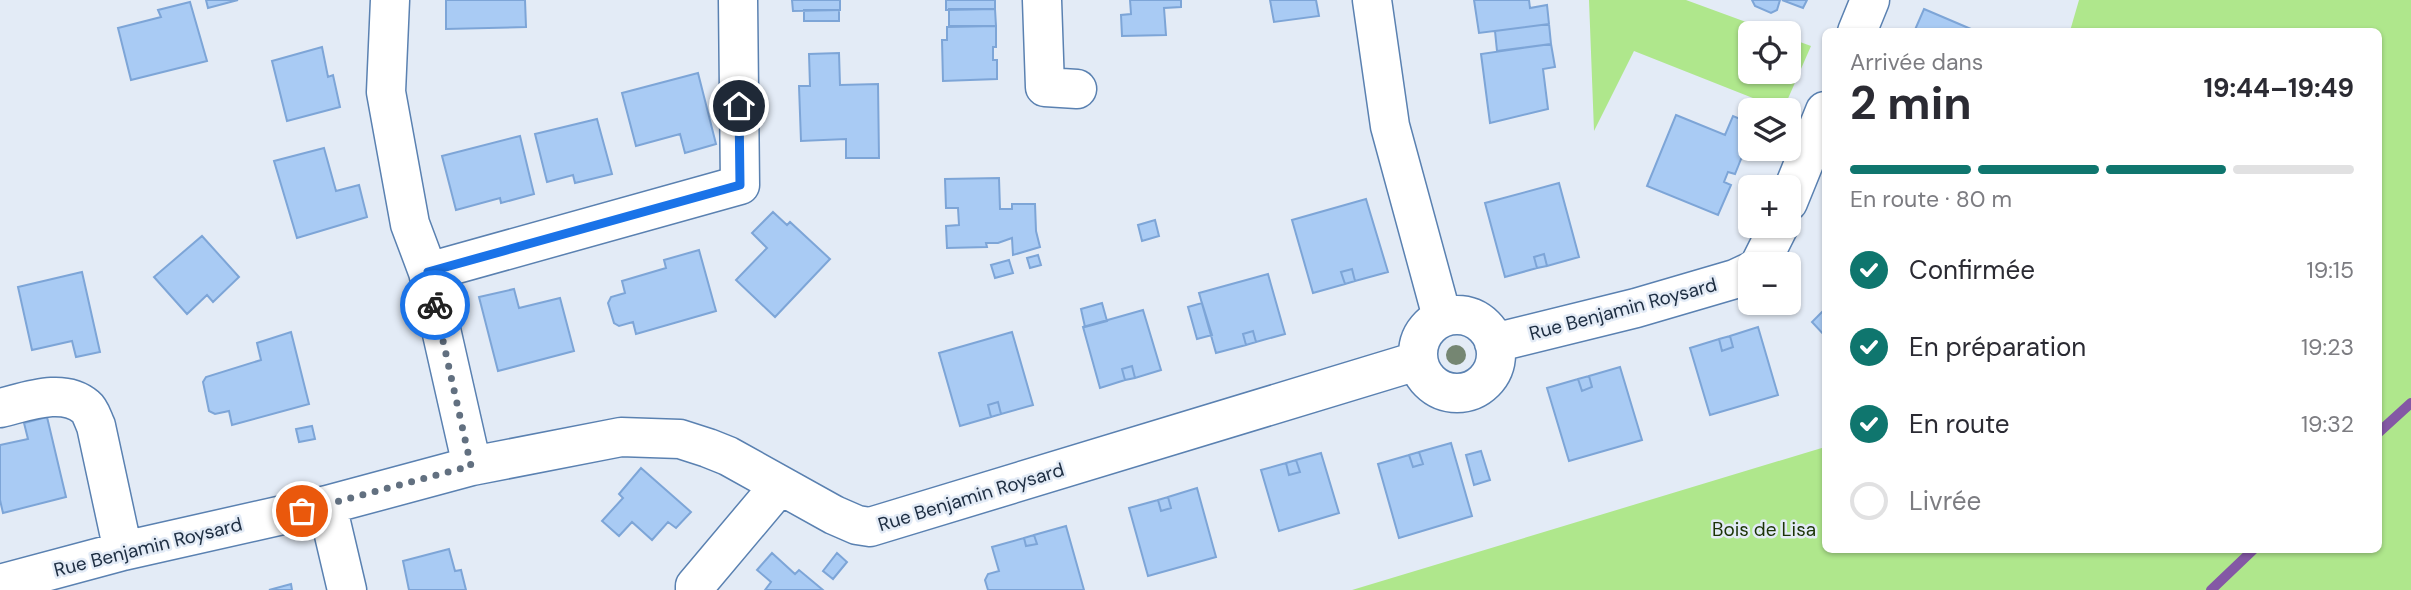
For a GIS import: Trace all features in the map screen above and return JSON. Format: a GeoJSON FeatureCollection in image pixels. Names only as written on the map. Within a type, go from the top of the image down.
{"type":"FeatureCollection","features":[{"type":"Feature","properties":{"kind":"street"},"geometry":{"type":"LineString","coordinates":[[390,0],[386,92],[410,224],[428,272],[471,466]]}},
{"type":"Feature","properties":{"kind":"street"},"geometry":{"type":"LineString","coordinates":[[428,272],[740,185],[738,0]]}},
{"type":"Feature","properties":{"kind":"street"},"geometry":{"type":"LineString","coordinates":[[1042,0],[1045,87],[1077,89]]}},
{"type":"Feature","properties":{"kind":"street"},"geometry":{"type":"LineString","coordinates":[[1372,0],[1390,126],[1442,317]]}},
{"type":"Feature","properties":{"kind":"street"},"geometry":{"type":"LineString","coordinates":[[1859,28],[1870,0]]}},
{"type":"Feature","properties":{"kind":"street"},"geometry":{"type":"LineString","coordinates":[[1799,175],[1822,118]]}},
{"type":"Feature","properties":{"kind":"street","name":"Rue Benjamin Roysard"},"geometry":{"type":"LineString","coordinates":[[1494,342],[1636,307],[1738,278]]}},
{"type":"Feature","properties":{"kind":"street"},"geometry":{"type":"LineString","coordinates":[[1468,316],[1489,331],[1494,342],[1496,356],[1488,379],[1478,388],[1466,393],[1453,394],[1429,383],[1417,361],[1422,335],[1431,324],[1442,317],[1468,316]]}},
{"type":"Feature","properties":{"kind":"street","name":"Rue Benjamin Roysard"},"geometry":{"type":"LineString","coordinates":[[0,584],[123,551],[327,505],[471,466],[621,437],[680,439],[708,448],[728,456],[834,516],[870,527],[1417,361]]}},
{"type":"Feature","properties":{"kind":"street"},"geometry":{"type":"LineString","coordinates":[[0,408],[61,397],[77,401],[88,408],[96,426],[123,551]]}},
{"type":"Feature","properties":{"kind":"street"},"geometry":{"type":"LineString","coordinates":[[695,590],[695,586],[724,549],[780,485]]}},
{"type":"Feature","properties":{"kind":"street"},"geometry":{"type":"LineString","coordinates":[[327,505],[347,590]]}},
{"type":"Feature","properties":{"kind":"green space"},"geometry":{"type":"Polygon","coordinates":[[[1589,0],[1686,0],[1743,21],[1738,21],[1738,84],[1794,84],[1788,98],[1753,98],[1634,51],[1594,131],[1589,0]]]}},
{"type":"Feature","properties":{"kind":"green space","name":"Bois de Lisa"},"geometry":{"type":"Polygon","coordinates":[[[2079,0],[2411,0],[2411,590],[1352,590],[1822,448],[1822,553],[2382,553],[2382,28],[2071,28],[2079,0]]]}},
{"type":"Feature","properties":{"kind":"green space"},"geometry":{"type":"Polygon","coordinates":[[[1801,42],[1811,46],[1801,69],[1801,42]]]}},
{"type":"Feature","properties":{"kind":"building"},"geometry":{"type":"Polygon","coordinates":[[[206,0],[238,0],[208,8],[206,0]]]}},
{"type":"Feature","properties":{"kind":"building"},"geometry":{"type":"Polygon","coordinates":[[[446,0],[525,0],[526,27],[446,29],[446,0]]]}},
{"type":"Feature","properties":{"kind":"building"},"geometry":{"type":"Polygon","coordinates":[[[792,0],[840,0],[840,10],[793,11],[792,0]]]}},
{"type":"Feature","properties":{"kind":"building"},"geometry":{"type":"Polygon","coordinates":[[[946,0],[995,0],[995,9],[946,10],[946,0]]]}},
{"type":"Feature","properties":{"kind":"building"},"geometry":{"type":"Polygon","coordinates":[[[1130,0],[1181,0],[1181,7],[1164,8],[1166,35],[1122,36],[1121,15],[1131,14],[1130,0]]]}},
{"type":"Feature","properties":{"kind":"building"},"geometry":{"type":"Polygon","coordinates":[[[1270,0],[1316,0],[1319,16],[1274,22],[1270,0]]]}},
{"type":"Feature","properties":{"kind":"building"},"geometry":{"type":"Polygon","coordinates":[[[1474,0],[1529,0],[1530,8],[1547,5],[1549,24],[1479,33],[1474,0]]]}},
{"type":"Feature","properties":{"kind":"building"},"geometry":{"type":"Polygon","coordinates":[[[1752,0],[1780,0],[1777,10],[1771,13],[1755,6],[1752,0]]]}},
{"type":"Feature","properties":{"kind":"building"},"geometry":{"type":"Polygon","coordinates":[[[1782,0],[1807,0],[1803,8],[1782,0]]]}},
{"type":"Feature","properties":{"kind":"building"},"geometry":{"type":"Polygon","coordinates":[[[190,2],[207,61],[131,80],[118,28],[161,17],[158,10],[190,2]]]}},
{"type":"Feature","properties":{"kind":"building"},"geometry":{"type":"Polygon","coordinates":[[[949,9],[995,9],[996,26],[949,26],[949,9]]]}},
{"type":"Feature","properties":{"kind":"building"},"geometry":{"type":"Polygon","coordinates":[[[1924,9],[1969,28],[1916,28],[1924,9]]]}},
{"type":"Feature","properties":{"kind":"building"},"geometry":{"type":"Polygon","coordinates":[[[804,10],[839,10],[839,21],[804,21],[804,10]]]}},
{"type":"Feature","properties":{"kind":"building"},"geometry":{"type":"Polygon","coordinates":[[[1549,24],[1551,44],[1497,51],[1495,31],[1549,24]]]}},
{"type":"Feature","properties":{"kind":"building"},"geometry":{"type":"Polygon","coordinates":[[[996,26],[993,60],[997,60],[997,79],[943,81],[942,40],[947,40],[947,27],[996,26]]]}},
{"type":"Feature","properties":{"kind":"building"},"geometry":{"type":"Polygon","coordinates":[[[1551,44],[1555,67],[1543,69],[1548,109],[1490,123],[1481,54],[1551,44]]]}},
{"type":"Feature","properties":{"kind":"building"},"geometry":{"type":"Polygon","coordinates":[[[322,47],[328,77],[333,75],[340,107],[287,121],[272,61],[322,47]]]}},
{"type":"Feature","properties":{"kind":"building"},"geometry":{"type":"Polygon","coordinates":[[[839,53],[840,85],[878,84],[879,158],[846,158],[846,139],[801,141],[799,86],[810,86],[809,54],[839,53]]]}},
{"type":"Feature","properties":{"kind":"building"},"geometry":{"type":"Polygon","coordinates":[[[698,73],[716,144],[685,153],[680,134],[636,146],[622,93],[698,73]]]}},
{"type":"Feature","properties":{"kind":"building"},"geometry":{"type":"Polygon","coordinates":[[[1676,115],[1725,135],[1733,116],[1738,118],[1738,161],[1740,161],[1735,174],[1728,172],[1724,182],[1731,185],[1718,215],[1647,186],[1676,115]]]}},
{"type":"Feature","properties":{"kind":"building"},"geometry":{"type":"Polygon","coordinates":[[[597,119],[612,174],[575,183],[573,175],[547,182],[535,134],[597,119]]]}},
{"type":"Feature","properties":{"kind":"building"},"geometry":{"type":"Polygon","coordinates":[[[520,136],[534,194],[501,203],[500,198],[456,210],[442,156],[520,136]]]}},
{"type":"Feature","properties":{"kind":"building"},"geometry":{"type":"Polygon","coordinates":[[[324,148],[336,191],[359,185],[367,217],[297,238],[274,161],[324,148]]]}},
{"type":"Feature","properties":{"kind":"building"},"geometry":{"type":"Polygon","coordinates":[[[999,178],[1000,209],[1012,209],[1012,204],[1035,204],[1036,231],[1040,247],[1013,255],[1012,238],[998,243],[986,243],[987,247],[947,248],[946,226],[959,225],[958,208],[946,208],[945,179],[999,178]]]}},
{"type":"Feature","properties":{"kind":"building"},"geometry":{"type":"Polygon","coordinates":[[[1559,183],[1579,257],[1547,266],[1544,254],[1534,257],[1537,268],[1505,277],[1485,203],[1559,183]]]}},
{"type":"Feature","properties":{"kind":"building"},"geometry":{"type":"Polygon","coordinates":[[[1366,199],[1388,272],[1355,281],[1352,269],[1341,272],[1345,284],[1313,293],[1292,220],[1366,199]]]}},
{"type":"Feature","properties":{"kind":"building"},"geometry":{"type":"Polygon","coordinates":[[[773,212],[787,225],[790,222],[830,259],[775,317],[736,280],[767,248],[752,233],[773,212]]]}},
{"type":"Feature","properties":{"kind":"building"},"geometry":{"type":"Polygon","coordinates":[[[1155,220],[1159,236],[1142,241],[1138,225],[1155,220]]]}},
{"type":"Feature","properties":{"kind":"building"},"geometry":{"type":"Polygon","coordinates":[[[202,236],[239,277],[213,302],[207,295],[187,314],[154,277],[202,236]]]}},
{"type":"Feature","properties":{"kind":"building"},"geometry":{"type":"Polygon","coordinates":[[[699,250],[716,311],[636,334],[633,322],[619,326],[614,323],[608,303],[611,297],[625,293],[622,281],[666,268],[664,260],[699,250]]]}},
{"type":"Feature","properties":{"kind":"building"},"geometry":{"type":"Polygon","coordinates":[[[1544,254],[1547,266],[1537,268],[1534,257],[1544,254]]]}},
{"type":"Feature","properties":{"kind":"building"},"geometry":{"type":"Polygon","coordinates":[[[1038,255],[1041,265],[1030,268],[1027,258],[1038,255]]]}},
{"type":"Feature","properties":{"kind":"building"},"geometry":{"type":"Polygon","coordinates":[[[1009,260],[1013,273],[995,278],[991,265],[1009,260]]]}},
{"type":"Feature","properties":{"kind":"building"},"geometry":{"type":"Polygon","coordinates":[[[1352,269],[1355,281],[1345,284],[1341,272],[1352,269]]]}},
{"type":"Feature","properties":{"kind":"building"},"geometry":{"type":"Polygon","coordinates":[[[82,272],[100,352],[76,357],[72,341],[32,350],[18,287],[82,272]]]}},
{"type":"Feature","properties":{"kind":"building"},"geometry":{"type":"Polygon","coordinates":[[[1268,274],[1285,334],[1256,342],[1253,331],[1243,334],[1246,345],[1216,353],[1199,293],[1268,274]]]}},
{"type":"Feature","properties":{"kind":"building"},"geometry":{"type":"Polygon","coordinates":[[[514,289],[519,308],[560,298],[574,351],[498,371],[479,297],[514,289]]]}},
{"type":"Feature","properties":{"kind":"building"},"geometry":{"type":"Polygon","coordinates":[[[1102,303],[1107,321],[1085,327],[1081,309],[1102,303]]]}},
{"type":"Feature","properties":{"kind":"building"},"geometry":{"type":"Polygon","coordinates":[[[1202,303],[1212,335],[1197,339],[1188,307],[1202,303]]]}},
{"type":"Feature","properties":{"kind":"building"},"geometry":{"type":"Polygon","coordinates":[[[1143,310],[1161,370],[1135,378],[1132,366],[1122,369],[1125,380],[1100,388],[1083,327],[1143,310]]]}},
{"type":"Feature","properties":{"kind":"building"},"geometry":{"type":"Polygon","coordinates":[[[1822,312],[1822,333],[1812,322],[1822,312]]]}},
{"type":"Feature","properties":{"kind":"building"},"geometry":{"type":"Polygon","coordinates":[[[1758,327],[1778,395],[1710,415],[1690,348],[1719,339],[1722,351],[1733,347],[1730,336],[1758,327]]]}},
{"type":"Feature","properties":{"kind":"building"},"geometry":{"type":"Polygon","coordinates":[[[1253,331],[1256,342],[1246,345],[1243,334],[1253,331]]]}},
{"type":"Feature","properties":{"kind":"building"},"geometry":{"type":"Polygon","coordinates":[[[291,332],[309,404],[232,425],[229,411],[215,414],[209,411],[203,382],[206,377],[261,360],[257,343],[291,332]]]}},
{"type":"Feature","properties":{"kind":"building"},"geometry":{"type":"Polygon","coordinates":[[[1012,332],[1033,405],[1001,414],[998,402],[988,405],[991,417],[960,426],[939,353],[1012,332]]]}},
{"type":"Feature","properties":{"kind":"building"},"geometry":{"type":"Polygon","coordinates":[[[1730,336],[1733,347],[1722,351],[1719,339],[1730,336]]]}},
{"type":"Feature","properties":{"kind":"building"},"geometry":{"type":"Polygon","coordinates":[[[1132,366],[1135,378],[1125,380],[1122,369],[1132,366]]]}},
{"type":"Feature","properties":{"kind":"building"},"geometry":{"type":"Polygon","coordinates":[[[1620,367],[1642,440],[1569,461],[1547,388],[1578,379],[1582,391],[1592,387],[1589,376],[1620,367]]]}},
{"type":"Feature","properties":{"kind":"building"},"geometry":{"type":"Polygon","coordinates":[[[1589,376],[1592,387],[1582,391],[1578,379],[1589,376]]]}},
{"type":"Feature","properties":{"kind":"building"},"geometry":{"type":"Polygon","coordinates":[[[998,402],[1001,414],[991,417],[988,405],[998,402]]]}},
{"type":"Feature","properties":{"kind":"building"},"geometry":{"type":"Polygon","coordinates":[[[47,417],[66,497],[3,513],[0,500],[0,445],[28,439],[24,423],[47,417]]]}},
{"type":"Feature","properties":{"kind":"building"},"geometry":{"type":"Polygon","coordinates":[[[312,426],[315,439],[299,442],[296,429],[312,426]]]}},
{"type":"Feature","properties":{"kind":"building"},"geometry":{"type":"Polygon","coordinates":[[[1451,443],[1472,516],[1399,538],[1378,464],[1409,455],[1413,467],[1423,464],[1419,452],[1451,443]]]}},
{"type":"Feature","properties":{"kind":"building"},"geometry":{"type":"Polygon","coordinates":[[[1481,451],[1490,480],[1474,485],[1466,455],[1481,451]]]}},
{"type":"Feature","properties":{"kind":"building"},"geometry":{"type":"Polygon","coordinates":[[[1419,452],[1423,464],[1413,467],[1409,455],[1419,452]]]}},
{"type":"Feature","properties":{"kind":"building"},"geometry":{"type":"Polygon","coordinates":[[[1321,453],[1339,513],[1279,531],[1261,470],[1286,463],[1289,475],[1300,472],[1296,460],[1321,453]]]}},
{"type":"Feature","properties":{"kind":"building"},"geometry":{"type":"Polygon","coordinates":[[[1296,460],[1300,472],[1289,475],[1286,463],[1296,460]]]}},
{"type":"Feature","properties":{"kind":"building"},"geometry":{"type":"Polygon","coordinates":[[[641,468],[691,512],[676,528],[668,522],[652,540],[632,522],[619,536],[602,521],[623,498],[619,494],[641,468]]]}},
{"type":"Feature","properties":{"kind":"building"},"geometry":{"type":"Polygon","coordinates":[[[1197,488],[1216,557],[1148,576],[1129,508],[1158,500],[1161,511],[1171,508],[1168,497],[1197,488]]]}},
{"type":"Feature","properties":{"kind":"building"},"geometry":{"type":"Polygon","coordinates":[[[1168,497],[1171,508],[1161,511],[1158,500],[1168,497]]]}},
{"type":"Feature","properties":{"kind":"building"},"geometry":{"type":"Polygon","coordinates":[[[1066,526],[1084,590],[988,590],[985,580],[988,574],[999,571],[992,547],[1024,538],[1026,546],[1037,544],[1034,535],[1066,526]]]}},
{"type":"Feature","properties":{"kind":"building"},"geometry":{"type":"Polygon","coordinates":[[[1034,535],[1037,544],[1026,546],[1024,538],[1034,535]]]}},
{"type":"Feature","properties":{"kind":"building"},"geometry":{"type":"Polygon","coordinates":[[[449,549],[455,571],[461,570],[466,590],[409,590],[403,561],[449,549]]]}},
{"type":"Feature","properties":{"kind":"building"},"geometry":{"type":"Polygon","coordinates":[[[772,553],[795,574],[799,570],[823,590],[765,590],[771,582],[757,570],[772,553]]]}},
{"type":"Feature","properties":{"kind":"building"},"geometry":{"type":"Polygon","coordinates":[[[837,553],[847,562],[833,579],[823,571],[837,553]]]}},
{"type":"Feature","properties":{"kind":"building"},"geometry":{"type":"Polygon","coordinates":[[[291,584],[292,590],[269,590],[291,584]]]}},
{"type":"Feature","properties":{"kind":"waterway"},"geometry":{"type":"LineString","coordinates":[[2382,429],[2411,403]]}},
{"type":"Feature","properties":{"kind":"waterway"},"geometry":{"type":"LineString","coordinates":[[2211,590],[2250,553]]}},
{"type":"Feature","properties":{"kind":"way so far"},"geometry":{"type":"LineString","coordinates":[[302,511],[471,466],[435,305]]}},
{"type":"Feature","properties":{"kind":"route"},"geometry":{"type":"LineString","coordinates":[[435,305],[428,272],[740,185],[739,106]]}}]}
